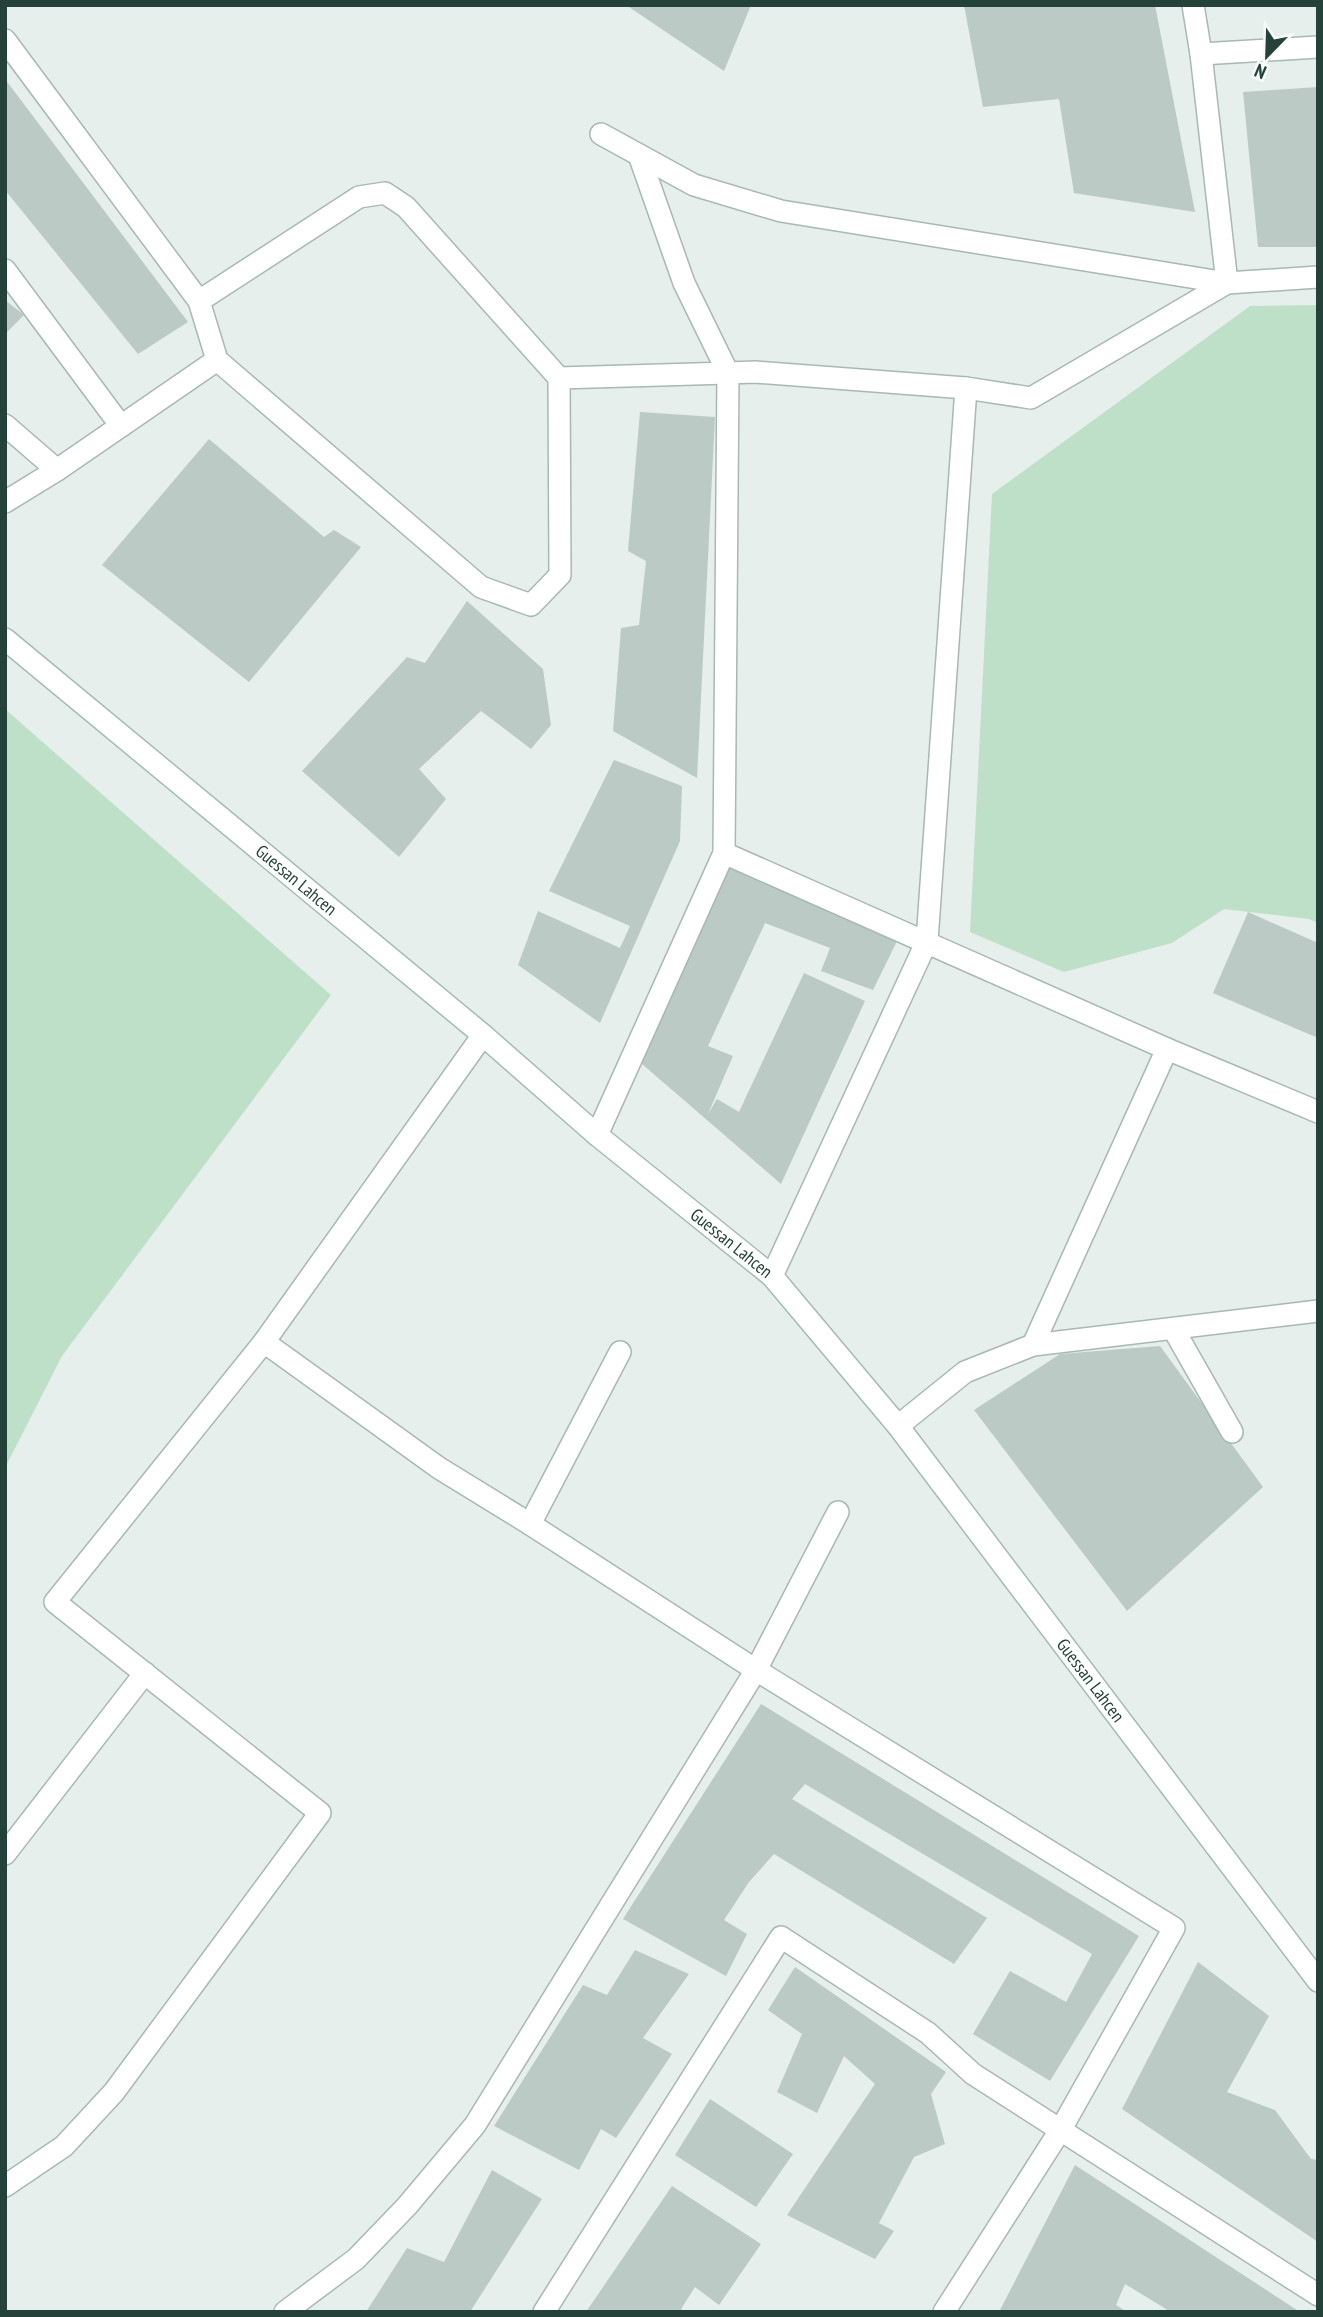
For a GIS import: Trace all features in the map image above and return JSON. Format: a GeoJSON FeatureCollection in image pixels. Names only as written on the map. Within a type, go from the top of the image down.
{"type":"FeatureCollection","features":[{"type":"Feature","properties":{"kind":"street"},"geometry":{"type":"LineString","coordinates":[[1193,5],[1227,283]]}},
{"type":"Feature","properties":{"kind":"street"},"geometry":{"type":"LineString","coordinates":[[5,40],[200,301],[218,360],[481,587],[531,605],[560,575],[559,378],[406,207],[385,193],[359,197],[200,301]]}},
{"type":"Feature","properties":{"kind":"street"},"geometry":{"type":"LineString","coordinates":[[1201,54],[1318,47]]}},
{"type":"Feature","properties":{"kind":"street"},"geometry":{"type":"LineString","coordinates":[[601,134],[694,185],[781,211],[1227,283],[1318,277]]}},
{"type":"Feature","properties":{"kind":"street"},"geometry":{"type":"LineString","coordinates":[[597,1135],[724,853],[728,373],[684,283],[639,155]]}},
{"type":"Feature","properties":{"kind":"street"},"geometry":{"type":"LineString","coordinates":[[5,270],[121,426]]}},
{"type":"Feature","properties":{"kind":"street"},"geometry":{"type":"LineString","coordinates":[[559,378],[755,372],[966,388],[1031,398],[1227,283]]}},
{"type":"Feature","properties":{"kind":"street"},"geometry":{"type":"LineString","coordinates":[[5,502],[57,470],[218,360]]}},
{"type":"Feature","properties":{"kind":"street"},"geometry":{"type":"LineString","coordinates":[[772,1276],[927,941],[966,388]]}},
{"type":"Feature","properties":{"kind":"street"},"geometry":{"type":"LineString","coordinates":[[5,425],[57,470]]}},
{"type":"Feature","properties":{"kind":"street","name":"Guessan Lahcen"},"geometry":{"type":"LineString","coordinates":[[5,639],[483,1035],[597,1135],[772,1276],[898,1426],[1318,1981]]}},
{"type":"Feature","properties":{"kind":"street"},"geometry":{"type":"LineString","coordinates":[[724,853],[1167,1049],[1318,1112]]}},
{"type":"Feature","properties":{"kind":"street"},"geometry":{"type":"LineString","coordinates":[[5,2186],[65,2146],[114,2092],[320,1813],[55,1602],[264,1342],[483,1035]]}},
{"type":"Feature","properties":{"kind":"street"},"geometry":{"type":"LineString","coordinates":[[1033,1345],[1167,1049]]}},
{"type":"Feature","properties":{"kind":"street"},"geometry":{"type":"LineString","coordinates":[[898,1426],[965,1372],[1033,1345],[1318,1311]]}},
{"type":"Feature","properties":{"kind":"street"},"geometry":{"type":"LineString","coordinates":[[1174,1330],[1232,1432]]}},
{"type":"Feature","properties":{"kind":"street"},"geometry":{"type":"LineString","coordinates":[[264,1342],[439,1468],[757,1670],[1174,1928],[1061,2129],[944,2312]]}},
{"type":"Feature","properties":{"kind":"street"},"geometry":{"type":"LineString","coordinates":[[530,1524],[620,1352]]}},
{"type":"Feature","properties":{"kind":"street"},"geometry":{"type":"LineString","coordinates":[[285,2312],[356,2259],[407,2206],[475,2125],[757,1670],[838,1512]]}},
{"type":"Feature","properties":{"kind":"street"},"geometry":{"type":"LineString","coordinates":[[5,1854],[145,1673]]}},
{"type":"Feature","properties":{"kind":"street"},"geometry":{"type":"LineString","coordinates":[[544,2312],[781,1937],[928,2034],[973,2074],[1318,2295]]}},
{"type":"Feature","properties":{"kind":"green space"},"geometry":{"type":"Polygon","coordinates":[[[1318,305],[1318,923],[1309,919],[1224,909],[1172,943],[1064,972],[970,932],[992,494],[1250,306],[1318,305]]]}},
{"type":"Feature","properties":{"kind":"green space"},"geometry":{"type":"Polygon","coordinates":[[[5,709],[331,995],[62,1356],[5,1468],[5,709]]]}},
{"type":"Feature","properties":{"kind":"building"},"geometry":{"type":"Polygon","coordinates":[[[626,5],[751,5],[724,71],[626,5]]]}},
{"type":"Feature","properties":{"kind":"building"},"geometry":{"type":"Polygon","coordinates":[[[964,5],[1155,5],[1195,212],[1074,193],[1059,99],[983,107],[964,5]]]}},
{"type":"Feature","properties":{"kind":"building"},"geometry":{"type":"Polygon","coordinates":[[[5,79],[188,322],[138,354],[5,190],[5,79]]]}},
{"type":"Feature","properties":{"kind":"building"},"geometry":{"type":"Polygon","coordinates":[[[1318,87],[1318,247],[1258,247],[1243,92],[1318,87]]]}},
{"type":"Feature","properties":{"kind":"building"},"geometry":{"type":"Polygon","coordinates":[[[5,300],[24,315],[5,334],[5,300]]]}},
{"type":"Feature","properties":{"kind":"building"},"geometry":{"type":"Polygon","coordinates":[[[640,412],[715,417],[697,778],[613,731],[621,628],[639,625],[646,561],[628,551],[640,412]]]}},
{"type":"Feature","properties":{"kind":"building"},"geometry":{"type":"Polygon","coordinates":[[[209,439],[324,537],[334,530],[361,547],[249,682],[102,565],[209,439]]]}},
{"type":"Feature","properties":{"kind":"building"},"geometry":{"type":"Polygon","coordinates":[[[467,601],[543,669],[551,725],[531,749],[481,711],[419,769],[446,799],[399,857],[302,771],[407,657],[425,663],[467,601]]]}},
{"type":"Feature","properties":{"kind":"building"},"geometry":{"type":"Polygon","coordinates":[[[614,760],[682,786],[680,841],[600,1023],[518,965],[538,911],[620,948],[630,926],[549,891],[614,760]]]}},
{"type":"Feature","properties":{"kind":"building"},"geometry":{"type":"Polygon","coordinates":[[[719,864],[899,937],[873,990],[821,971],[830,948],[765,923],[708,1046],[733,1056],[708,1114],[717,1099],[739,1112],[804,973],[865,1001],[781,1184],[642,1064],[719,864]]]}},
{"type":"Feature","properties":{"kind":"building"},"geometry":{"type":"Polygon","coordinates":[[[1248,912],[1318,943],[1318,1038],[1213,993],[1248,912]]]}},
{"type":"Feature","properties":{"kind":"building"},"geometry":{"type":"Polygon","coordinates":[[[1160,1346],[1263,1487],[1127,1611],[974,1410],[1060,1354],[1160,1346]]]}},
{"type":"Feature","properties":{"kind":"building"},"geometry":{"type":"Polygon","coordinates":[[[761,1704],[1139,1936],[1050,2081],[973,2034],[1010,1971],[1066,2002],[1092,1954],[805,1784],[792,1799],[987,1918],[954,1964],[774,1854],[749,1882],[724,1920],[747,1934],[726,1976],[623,1919],[761,1704]]]}},
{"type":"Feature","properties":{"kind":"building"},"geometry":{"type":"Polygon","coordinates":[[[635,1950],[689,1974],[643,2038],[672,2054],[616,2138],[601,2129],[579,2170],[494,2126],[583,1985],[607,1995],[635,1950]]]}},
{"type":"Feature","properties":{"kind":"building"},"geometry":{"type":"Polygon","coordinates":[[[1198,1962],[1269,2016],[1227,2092],[1275,2110],[1311,2159],[1318,2160],[1318,2242],[1122,2109],[1198,1962]]]}},
{"type":"Feature","properties":{"kind":"building"},"geometry":{"type":"Polygon","coordinates":[[[795,1967],[946,2072],[931,2094],[945,2144],[914,2157],[879,2223],[894,2231],[875,2259],[787,2215],[875,2084],[844,2056],[817,2113],[777,2092],[802,2034],[768,2010],[795,1967]]]}},
{"type":"Feature","properties":{"kind":"building"},"geometry":{"type":"Polygon","coordinates":[[[710,2099],[793,2154],[756,2207],[675,2155],[710,2099]]]}},
{"type":"Feature","properties":{"kind":"building"},"geometry":{"type":"Polygon","coordinates":[[[1075,2165],[1300,2312],[1171,2312],[1125,2284],[1116,2305],[1127,2312],[999,2312],[1075,2165]]]}},
{"type":"Feature","properties":{"kind":"building"},"geometry":{"type":"Polygon","coordinates":[[[492,2170],[542,2199],[470,2312],[366,2312],[407,2248],[444,2262],[492,2170]]]}},
{"type":"Feature","properties":{"kind":"building"},"geometry":{"type":"Polygon","coordinates":[[[672,2186],[761,2244],[719,2305],[695,2287],[681,2309],[686,2312],[586,2312],[672,2186]]]}}]}
